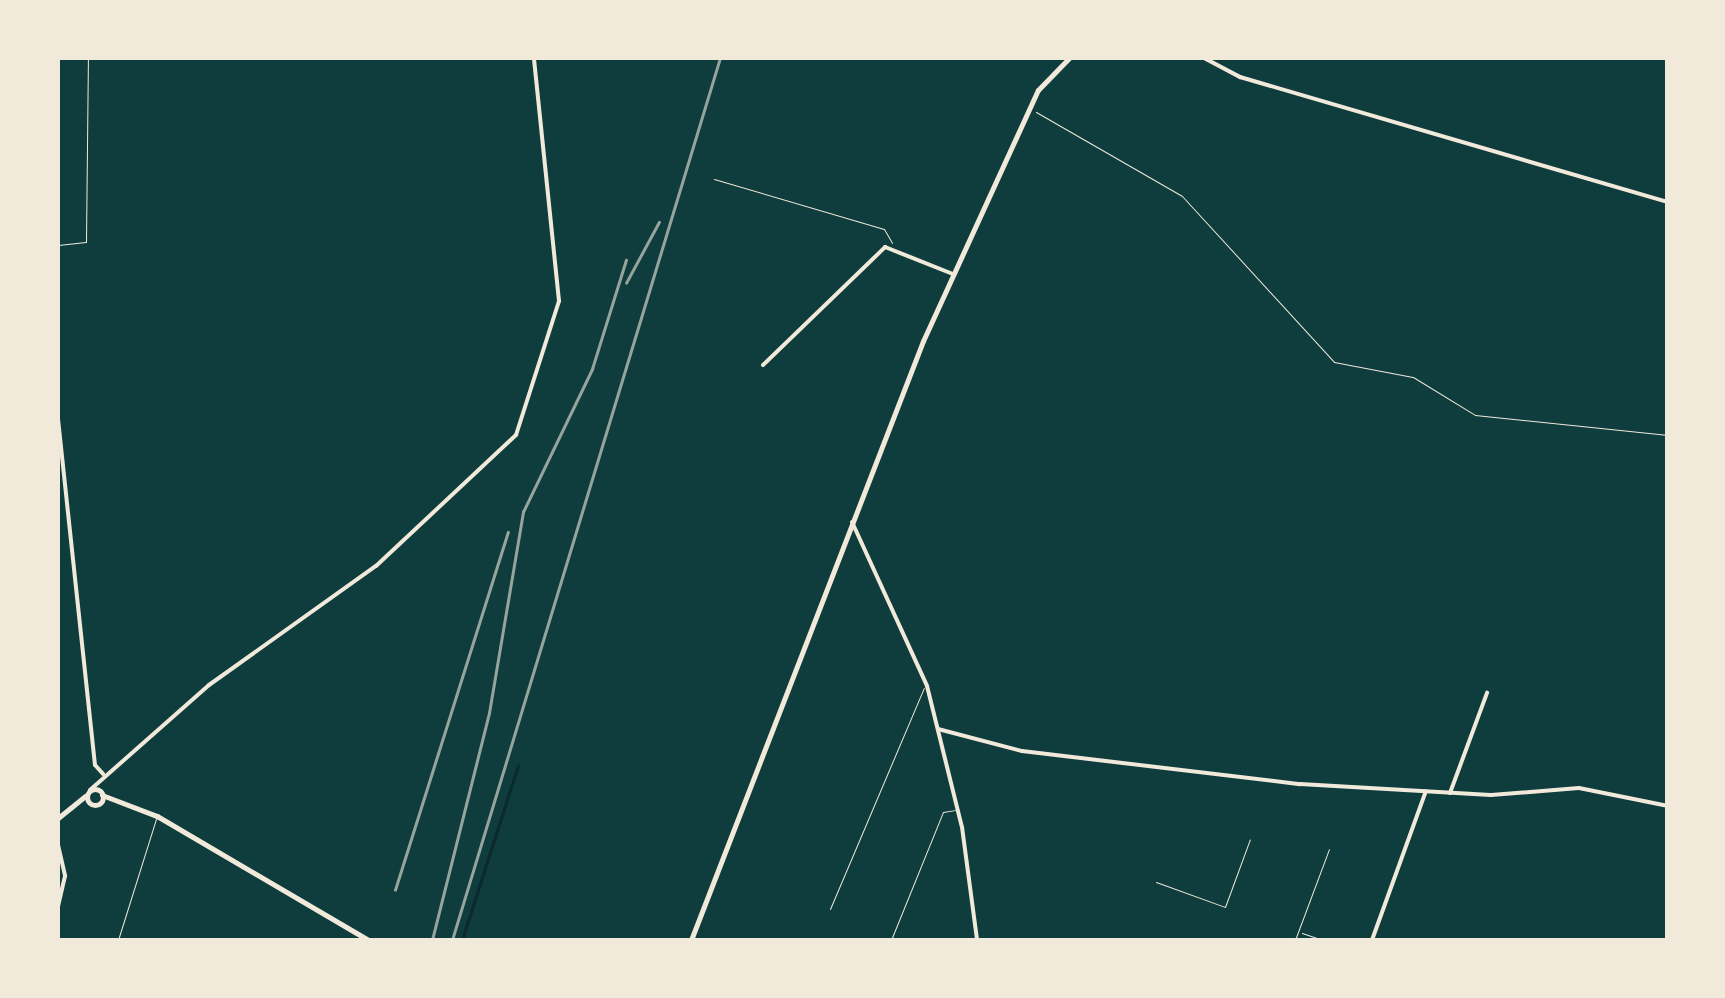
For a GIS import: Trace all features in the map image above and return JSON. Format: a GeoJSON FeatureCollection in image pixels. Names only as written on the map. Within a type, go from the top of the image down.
{"type":"FeatureCollection","features":[{"type":"Feature","properties":{"kind":"street"},"geometry":{"type":"LineString","coordinates":[[58,818],[74,807],[103,774],[376,566],[516,434],[560,282],[534,58]]}},
{"type":"Feature","properties":{"kind":"street"},"geometry":{"type":"LineString","coordinates":[[691,940],[852,522],[953,274],[1029,108],[1069,58]]}},
{"type":"Feature","properties":{"kind":"street"},"geometry":{"type":"LineString","coordinates":[[1204,58],[1240,77],[1668,202]]}},
{"type":"Feature","properties":{"kind":"street"},"geometry":{"type":"LineString","coordinates":[[763,365],[892,246],[953,274]]}},
{"type":"Feature","properties":{"kind":"street"},"geometry":{"type":"LineString","coordinates":[[58,419],[95,765],[103,774],[102,794],[95,804]]}},
{"type":"Feature","properties":{"kind":"street"},"geometry":{"type":"LineString","coordinates":[[852,522],[927,686],[958,810],[976,940]]}},
{"type":"Feature","properties":{"kind":"street"},"geometry":{"type":"LineString","coordinates":[[1450,793],[1487,692]]}},
{"type":"Feature","properties":{"kind":"street"},"geometry":{"type":"LineString","coordinates":[[938,729],[1055,756],[1450,793],[1579,788],[1668,806]]}},
{"type":"Feature","properties":{"kind":"street"},"geometry":{"type":"LineString","coordinates":[[1372,940],[1426,791]]}},
{"type":"Feature","properties":{"kind":"street"},"geometry":{"type":"LineString","coordinates":[[89,792],[157,816],[368,940]]}},
{"type":"Feature","properties":{"kind":"street"},"geometry":{"type":"LineString","coordinates":[[89,792],[95,804]]}},
{"type":"Feature","properties":{"kind":"street"},"geometry":{"type":"LineString","coordinates":[[74,807],[122,804]]}},
{"type":"Feature","properties":{"kind":"street"},"geometry":{"type":"LineString","coordinates":[[58,845],[64,876],[58,907]]}},
{"type":"Feature","properties":{"kind":"lane"},"geometry":{"type":"LineString","coordinates":[[830,910],[927,686]]}},
{"type":"Feature","properties":{"kind":"lane"},"geometry":{"type":"LineString","coordinates":[[891,940],[943,812],[958,810]]}},
{"type":"Feature","properties":{"kind":"lane"},"geometry":{"type":"LineString","coordinates":[[118,940],[157,816]]}},
{"type":"Feature","properties":{"kind":"lane"},"geometry":{"type":"LineString","coordinates":[[1296,940],[1329,848]]}},
{"type":"Feature","properties":{"kind":"lane"},"geometry":{"type":"LineString","coordinates":[[1292,930],[1322,940]]}},
{"type":"Feature","properties":{"kind":"path"},"geometry":{"type":"LineString","coordinates":[[58,244],[86,242],[88,58]]}},
{"type":"Feature","properties":{"kind":"path"},"geometry":{"type":"LineString","coordinates":[[1029,108],[1182,196],[1334,362],[1414,377],[1475,414],[1668,434]]}},
{"type":"Feature","properties":{"kind":"path"},"geometry":{"type":"LineString","coordinates":[[714,179],[884,229],[892,246]]}},
{"type":"Feature","properties":{"kind":"path"},"geometry":{"type":"LineString","coordinates":[[1156,882],[1225,907],[1250,839]]}},
{"type":"Feature","properties":{"kind":"waterway"},"geometry":{"type":"LineString","coordinates":[[462,940],[518,766]]}},
{"type":"Feature","properties":{"kind":"railway"},"geometry":{"type":"LineString","coordinates":[[452,940],[720,58]]}},
{"type":"Feature","properties":{"kind":"railway"},"geometry":{"type":"LineString","coordinates":[[626,283],[659,222]]}},
{"type":"Feature","properties":{"kind":"railway"},"geometry":{"type":"LineString","coordinates":[[432,940],[489,713],[523,512],[592,369],[626,260]]}},
{"type":"Feature","properties":{"kind":"railway"},"geometry":{"type":"LineString","coordinates":[[395,890],[508,532]]}}]}
